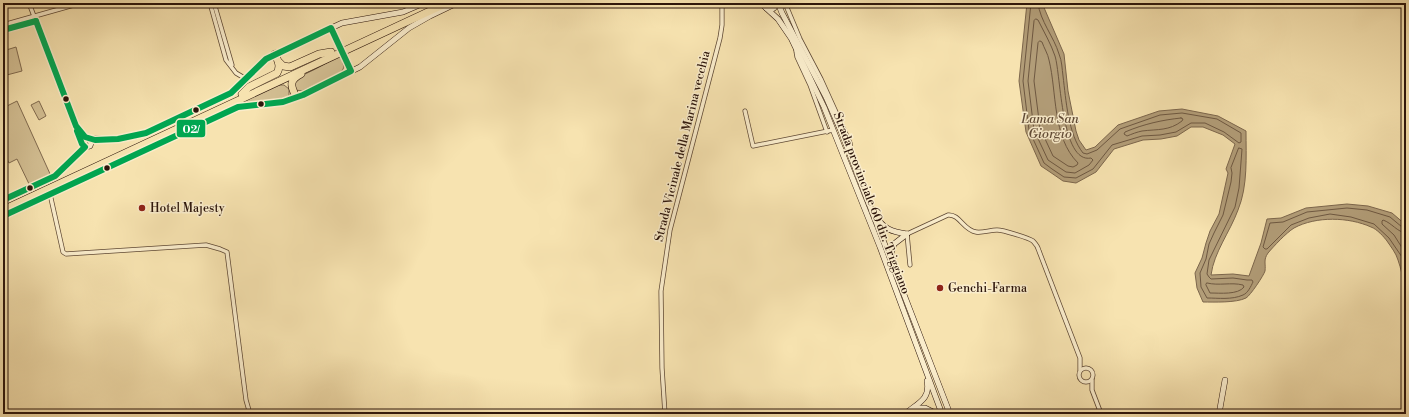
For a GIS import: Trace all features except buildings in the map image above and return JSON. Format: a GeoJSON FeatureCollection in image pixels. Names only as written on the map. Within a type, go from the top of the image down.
{"type":"FeatureCollection","features":[{"type":"Feature","properties":{"kind":"highway"},"geometry":{"type":"LineString","coordinates":[[3,206],[332,54],[436,3]]}},
{"type":"Feature","properties":{"kind":"highway"},"geometry":{"type":"LineString","coordinates":[[344,48],[446,3]]}},
{"type":"Feature","properties":{"kind":"highway"},"geometry":{"type":"LineString","coordinates":[[275,54],[283,66],[290,67],[319,54],[332,54]]}},
{"type":"Feature","properties":{"kind":"highway"},"geometry":{"type":"LineString","coordinates":[[292,89],[292,84],[295,78],[323,64],[332,54]]}},
{"type":"Feature","properties":{"kind":"highway"},"geometry":{"type":"LineString","coordinates":[[244,95],[249,87],[277,73],[279,69],[279,62]]}},
{"type":"Feature","properties":{"kind":"highway"},"geometry":{"type":"LineString","coordinates":[[3,210],[244,95],[254,96],[282,84],[288,85],[296,97]]}},
{"type":"Feature","properties":{"kind":"main road"},"geometry":{"type":"LineString","coordinates":[[85,145],[109,139],[136,136],[146,133],[231,93],[266,59],[331,28],[350,21],[403,12],[424,3]]}},
{"type":"Feature","properties":{"kind":"main road"},"geometry":{"type":"LineString","coordinates":[[3,216],[238,107],[283,102],[296,97],[369,61],[414,25],[457,3]]}},
{"type":"Feature","properties":{"kind":"main road","name":"Strada provinciale 60 dir. Triggiano"},"geometry":{"type":"LineString","coordinates":[[761,3],[778,19],[788,34],[811,79],[880,248],[942,414]]}},
{"type":"Feature","properties":{"kind":"main road"},"geometry":{"type":"LineString","coordinates":[[766,8],[771,10],[777,3],[826,97],[852,158],[950,414]]}},
{"type":"Feature","properties":{"kind":"main road"},"geometry":{"type":"LineString","coordinates":[[331,28],[351,71]]}},
{"type":"Feature","properties":{"kind":"main road"},"geometry":{"type":"LineString","coordinates":[[85,145],[84,139],[88,138],[109,139]]}},
{"type":"Feature","properties":{"kind":"main road"},"geometry":{"type":"LineString","coordinates":[[3,200],[55,176],[85,145],[91,143],[88,138]]}},
{"type":"Feature","properties":{"kind":"main road"},"geometry":{"type":"LineString","coordinates":[[865,194],[881,223],[888,229],[895,232],[907,234]]}},
{"type":"Feature","properties":{"kind":"main road"},"geometry":{"type":"LineString","coordinates":[[901,288],[891,254],[892,248],[897,240],[907,234]]}},
{"type":"Feature","properties":{"kind":"main road"},"geometry":{"type":"LineString","coordinates":[[905,414],[915,408],[923,400],[928,391],[916,344]]}},
{"type":"Feature","properties":{"kind":"main road"},"geometry":{"type":"LineString","coordinates":[[1219,414],[1225,380]]}},
{"type":"Feature","properties":{"kind":"main road"},"geometry":{"type":"LineString","coordinates":[[915,408],[925,408],[937,414]]}},
{"type":"Feature","properties":{"kind":"street"},"geometry":{"type":"LineString","coordinates":[[29,3],[76,126],[85,145]]}},
{"type":"Feature","properties":{"kind":"street"},"geometry":{"type":"LineString","coordinates":[[3,25],[81,3]]}},
{"type":"Feature","properties":{"kind":"street"},"geometry":{"type":"LineString","coordinates":[[210,3],[226,60],[236,73],[246,79]]}},
{"type":"Feature","properties":{"kind":"street"},"geometry":{"type":"LineString","coordinates":[[214,3],[232,68]]}},
{"type":"Feature","properties":{"kind":"street","name":"Strada Vicinale della Marina vecchia"},"geometry":{"type":"LineString","coordinates":[[665,414],[662,368],[661,292],[668,238],[720,38],[722,25],[722,3]]}},
{"type":"Feature","properties":{"kind":"street"},"geometry":{"type":"LineString","coordinates":[[785,3],[800,39],[821,79],[850,143],[852,158]]}},
{"type":"Feature","properties":{"kind":"street"},"geometry":{"type":"LineString","coordinates":[[3,30],[36,21]]}},
{"type":"Feature","properties":{"kind":"street"},"geometry":{"type":"LineString","coordinates":[[796,48],[797,57],[810,85],[827,132]]}},
{"type":"Feature","properties":{"kind":"street"},"geometry":{"type":"LineString","coordinates":[[745,111],[753,146],[833,130]]}},
{"type":"Feature","properties":{"kind":"street"},"geometry":{"type":"LineString","coordinates":[[76,126],[81,133],[88,138]]}},
{"type":"Feature","properties":{"kind":"street"},"geometry":{"type":"LineString","coordinates":[[50,194],[63,252],[66,254],[206,245],[227,252],[246,400],[250,414]]}},
{"type":"Feature","properties":{"kind":"street"},"geometry":{"type":"LineString","coordinates":[[910,264],[907,234],[948,214],[952,214],[965,228],[973,232],[1000,230],[1024,237],[1034,242],[1039,251],[1080,358],[1080,379],[1092,390],[1100,411],[1099,414]]}},
{"type":"Feature","properties":{"kind":"street"},"geometry":{"type":"LineString","coordinates":[[1080,358],[1093,372],[1092,390]]}},
{"type":"Feature","properties":{"kind":"street"},"geometry":{"type":"LineString","coordinates":[[1080,370],[1083,368],[1089,368]]}},
{"type":"Feature","properties":{"kind":"street"},"geometry":{"type":"LineString","coordinates":[[1085,382],[1088,382],[1092,378]]}},
{"type":"Feature","properties":{"kind":"shaded area"},"geometry":{"type":"Polygon","coordinates":[[[16,47],[22,71],[3,76],[3,51],[16,47]]]}},
{"type":"Feature","properties":{"kind":"shaded area"},"geometry":{"type":"Polygon","coordinates":[[[341,56],[344,67],[341,73],[302,91],[296,90],[293,81],[300,76],[341,56]]]}},
{"type":"Feature","properties":{"kind":"shaded area"},"geometry":{"type":"Polygon","coordinates":[[[279,85],[284,85],[289,89],[289,97],[284,100],[228,107],[279,85]]]}},
{"type":"Feature","properties":{"kind":"shaded area"},"geometry":{"type":"Polygon","coordinates":[[[17,101],[51,176],[30,186],[17,159],[9,163],[3,151],[3,108],[17,101]]]}},
{"type":"Feature","properties":{"kind":"shaded area"},"geometry":{"type":"Polygon","coordinates":[[[39,101],[46,116],[39,120],[31,105],[39,101]]]}},
{"type":"Feature","properties":{"kind":"water","name":"Lama San Giorgio"},"geometry":{"type":"Polygon","coordinates":[[[1027,3],[1042,3],[1064,54],[1068,91],[1076,131],[1079,140],[1086,150],[1095,147],[1118,125],[1159,111],[1182,109],[1218,116],[1246,131],[1246,171],[1241,201],[1235,218],[1215,258],[1211,275],[1233,274],[1249,276],[1261,243],[1267,219],[1281,218],[1306,208],[1347,204],[1368,206],[1392,213],[1406,225],[1406,286],[1396,255],[1378,231],[1353,221],[1332,219],[1312,221],[1294,228],[1287,233],[1266,255],[1265,271],[1254,290],[1246,298],[1242,300],[1203,302],[1197,288],[1195,273],[1202,258],[1210,231],[1219,214],[1228,173],[1226,169],[1235,144],[1223,135],[1203,127],[1191,127],[1177,136],[1143,140],[1114,149],[1096,172],[1076,183],[1063,181],[1041,166],[1026,132],[1019,81],[1027,3]]]}},
{"type":"Feature","properties":{"kind":"transit line","name":"02/"},"geometry":{"type":"LineString","coordinates":[[3,30],[36,21]]}},
{"type":"Feature","properties":{"kind":"transit line","name":"02/"},"geometry":{"type":"LineString","coordinates":[[3,216],[238,107],[283,102],[303,95],[351,71],[331,28],[266,59],[231,93],[146,133],[118,139],[95,140],[85,137],[76,126],[36,21]]}},
{"type":"Feature","properties":{"kind":"transit line","name":"02/"},"geometry":{"type":"LineString","coordinates":[[3,200],[55,176],[85,147],[82,144],[77,131]]}},
{"type":"Feature","properties":{"kind":"place","name":"Hotel Majesty"},"geometry":{"type":"Point","coordinates":[142,208]}},
{"type":"Feature","properties":{"kind":"place","name":"Genchi-Farma"},"geometry":{"type":"Point","coordinates":[940,288]}}]}
